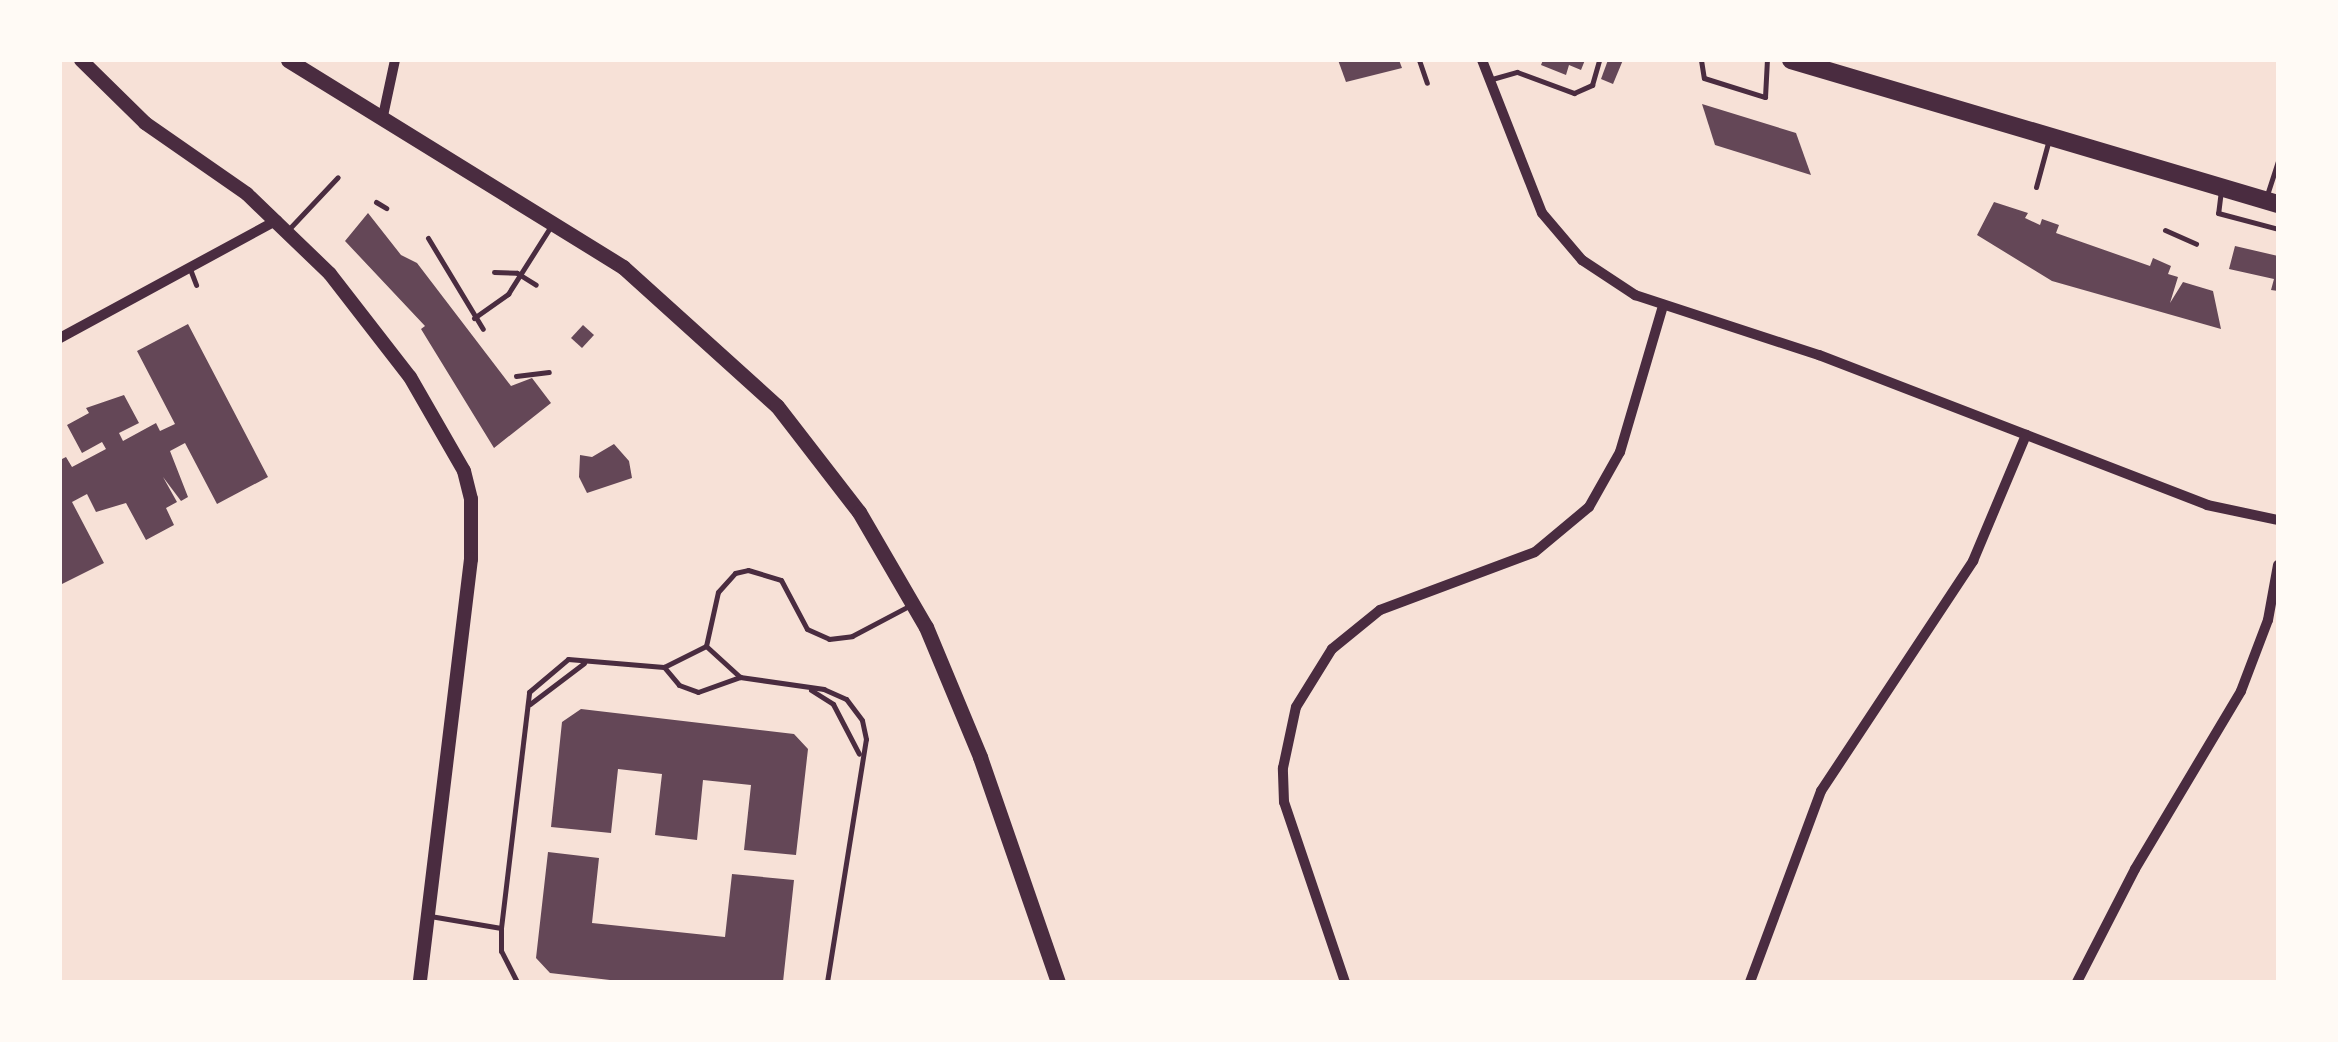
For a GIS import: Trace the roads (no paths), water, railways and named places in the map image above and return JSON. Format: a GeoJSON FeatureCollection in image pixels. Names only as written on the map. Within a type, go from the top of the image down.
{"type":"FeatureCollection","features":[{"type":"Feature","properties":{"kind":"main road"},"geometry":{"type":"LineString","coordinates":[[1791,60],[2272,202]]}},
{"type":"Feature","properties":{"kind":"main road"},"geometry":{"type":"LineString","coordinates":[[294,61],[554,221],[678,309],[777,406],[859,512],[956,692],[1058,982]]}},
{"type":"Feature","properties":{"kind":"street"},"geometry":{"type":"LineString","coordinates":[[81,60],[145,123],[282,225],[348,294],[410,377],[452,446],[471,499],[470,559],[420,982]]}},
{"type":"Feature","properties":{"kind":"street"},"geometry":{"type":"LineString","coordinates":[[382,116],[395,60]]}},
{"type":"Feature","properties":{"kind":"street"},"geometry":{"type":"LineString","coordinates":[[1482,60],[1528,188],[1560,238],[1607,279],[1663,306],[1819,354],[2208,505],[2278,520]]}},
{"type":"Feature","properties":{"kind":"street"},"geometry":{"type":"LineString","coordinates":[[60,338],[190,268],[282,225]]}},
{"type":"Feature","properties":{"kind":"street"},"geometry":{"type":"LineString","coordinates":[[1344,982],[1284,802],[1283,768],[1296,707],[1332,650],[1380,610],[1535,552],[1589,507],[1620,452],[1663,306]]}},
{"type":"Feature","properties":{"kind":"street"},"geometry":{"type":"LineString","coordinates":[[1750,982],[1821,791],[1972,561],[2026,435]]}},
{"type":"Feature","properties":{"kind":"street"},"geometry":{"type":"LineString","coordinates":[[2077,982],[2135,869],[2241,691],[2268,620],[2278,566]]}},
{"type":"Feature","properties":{"kind":"lane"},"geometry":{"type":"LineString","coordinates":[[1419,60],[1427,83]]}},
{"type":"Feature","properties":{"kind":"lane"},"geometry":{"type":"LineString","coordinates":[[1489,79],[1517,72],[1574,93],[1592,85],[1600,60]]}},
{"type":"Feature","properties":{"kind":"lane"},"geometry":{"type":"LineString","coordinates":[[1701,60],[1704,78],[1765,96],[1767,60]]}},
{"type":"Feature","properties":{"kind":"lane"},"geometry":{"type":"LineString","coordinates":[[2036,187],[2050,136]]}},
{"type":"Feature","properties":{"kind":"lane"},"geometry":{"type":"LineString","coordinates":[[2272,202],[2278,162]]}},
{"type":"Feature","properties":{"kind":"lane"},"geometry":{"type":"LineString","coordinates":[[282,225],[338,177]]}},
{"type":"Feature","properties":{"kind":"lane"},"geometry":{"type":"LineString","coordinates":[[2222,188],[2218,213],[2278,229]]}},
{"type":"Feature","properties":{"kind":"lane"},"geometry":{"type":"LineString","coordinates":[[376,202],[386,208]]}},
{"type":"Feature","properties":{"kind":"lane"},"geometry":{"type":"LineString","coordinates":[[474,318],[508,294],[517,274],[554,221]]}},
{"type":"Feature","properties":{"kind":"lane"},"geometry":{"type":"LineString","coordinates":[[2166,230],[2196,244]]}},
{"type":"Feature","properties":{"kind":"lane"},"geometry":{"type":"LineString","coordinates":[[428,238],[483,329]]}},
{"type":"Feature","properties":{"kind":"lane"},"geometry":{"type":"LineString","coordinates":[[190,268],[196,285]]}},
{"type":"Feature","properties":{"kind":"lane"},"geometry":{"type":"LineString","coordinates":[[494,272],[517,274],[536,285]]}},
{"type":"Feature","properties":{"kind":"lane"},"geometry":{"type":"LineString","coordinates":[[516,376],[548,372]]}},
{"type":"Feature","properties":{"kind":"lane"},"geometry":{"type":"LineString","coordinates":[[706,646],[718,592],[735,573],[748,570],[781,580],[807,629],[829,639],[852,636],[911,604]]}},
{"type":"Feature","properties":{"kind":"lane"},"geometry":{"type":"LineString","coordinates":[[517,982],[501,951],[530,704],[528,692],[555,664],[587,661],[664,667],[706,646]]}},
{"type":"Feature","properties":{"kind":"lane"},"geometry":{"type":"LineString","coordinates":[[706,646],[740,677]]}},
{"type":"Feature","properties":{"kind":"lane"},"geometry":{"type":"LineString","coordinates":[[530,704],[587,661]]}},
{"type":"Feature","properties":{"kind":"lane"},"geometry":{"type":"LineString","coordinates":[[664,667],[678,685],[698,692],[740,677],[809,688],[846,699],[862,720],[827,982]]}},
{"type":"Feature","properties":{"kind":"lane"},"geometry":{"type":"LineString","coordinates":[[809,688],[833,704],[860,754]]}},
{"type":"Feature","properties":{"kind":"lane"},"geometry":{"type":"LineString","coordinates":[[428,916],[502,928]]}}]}
